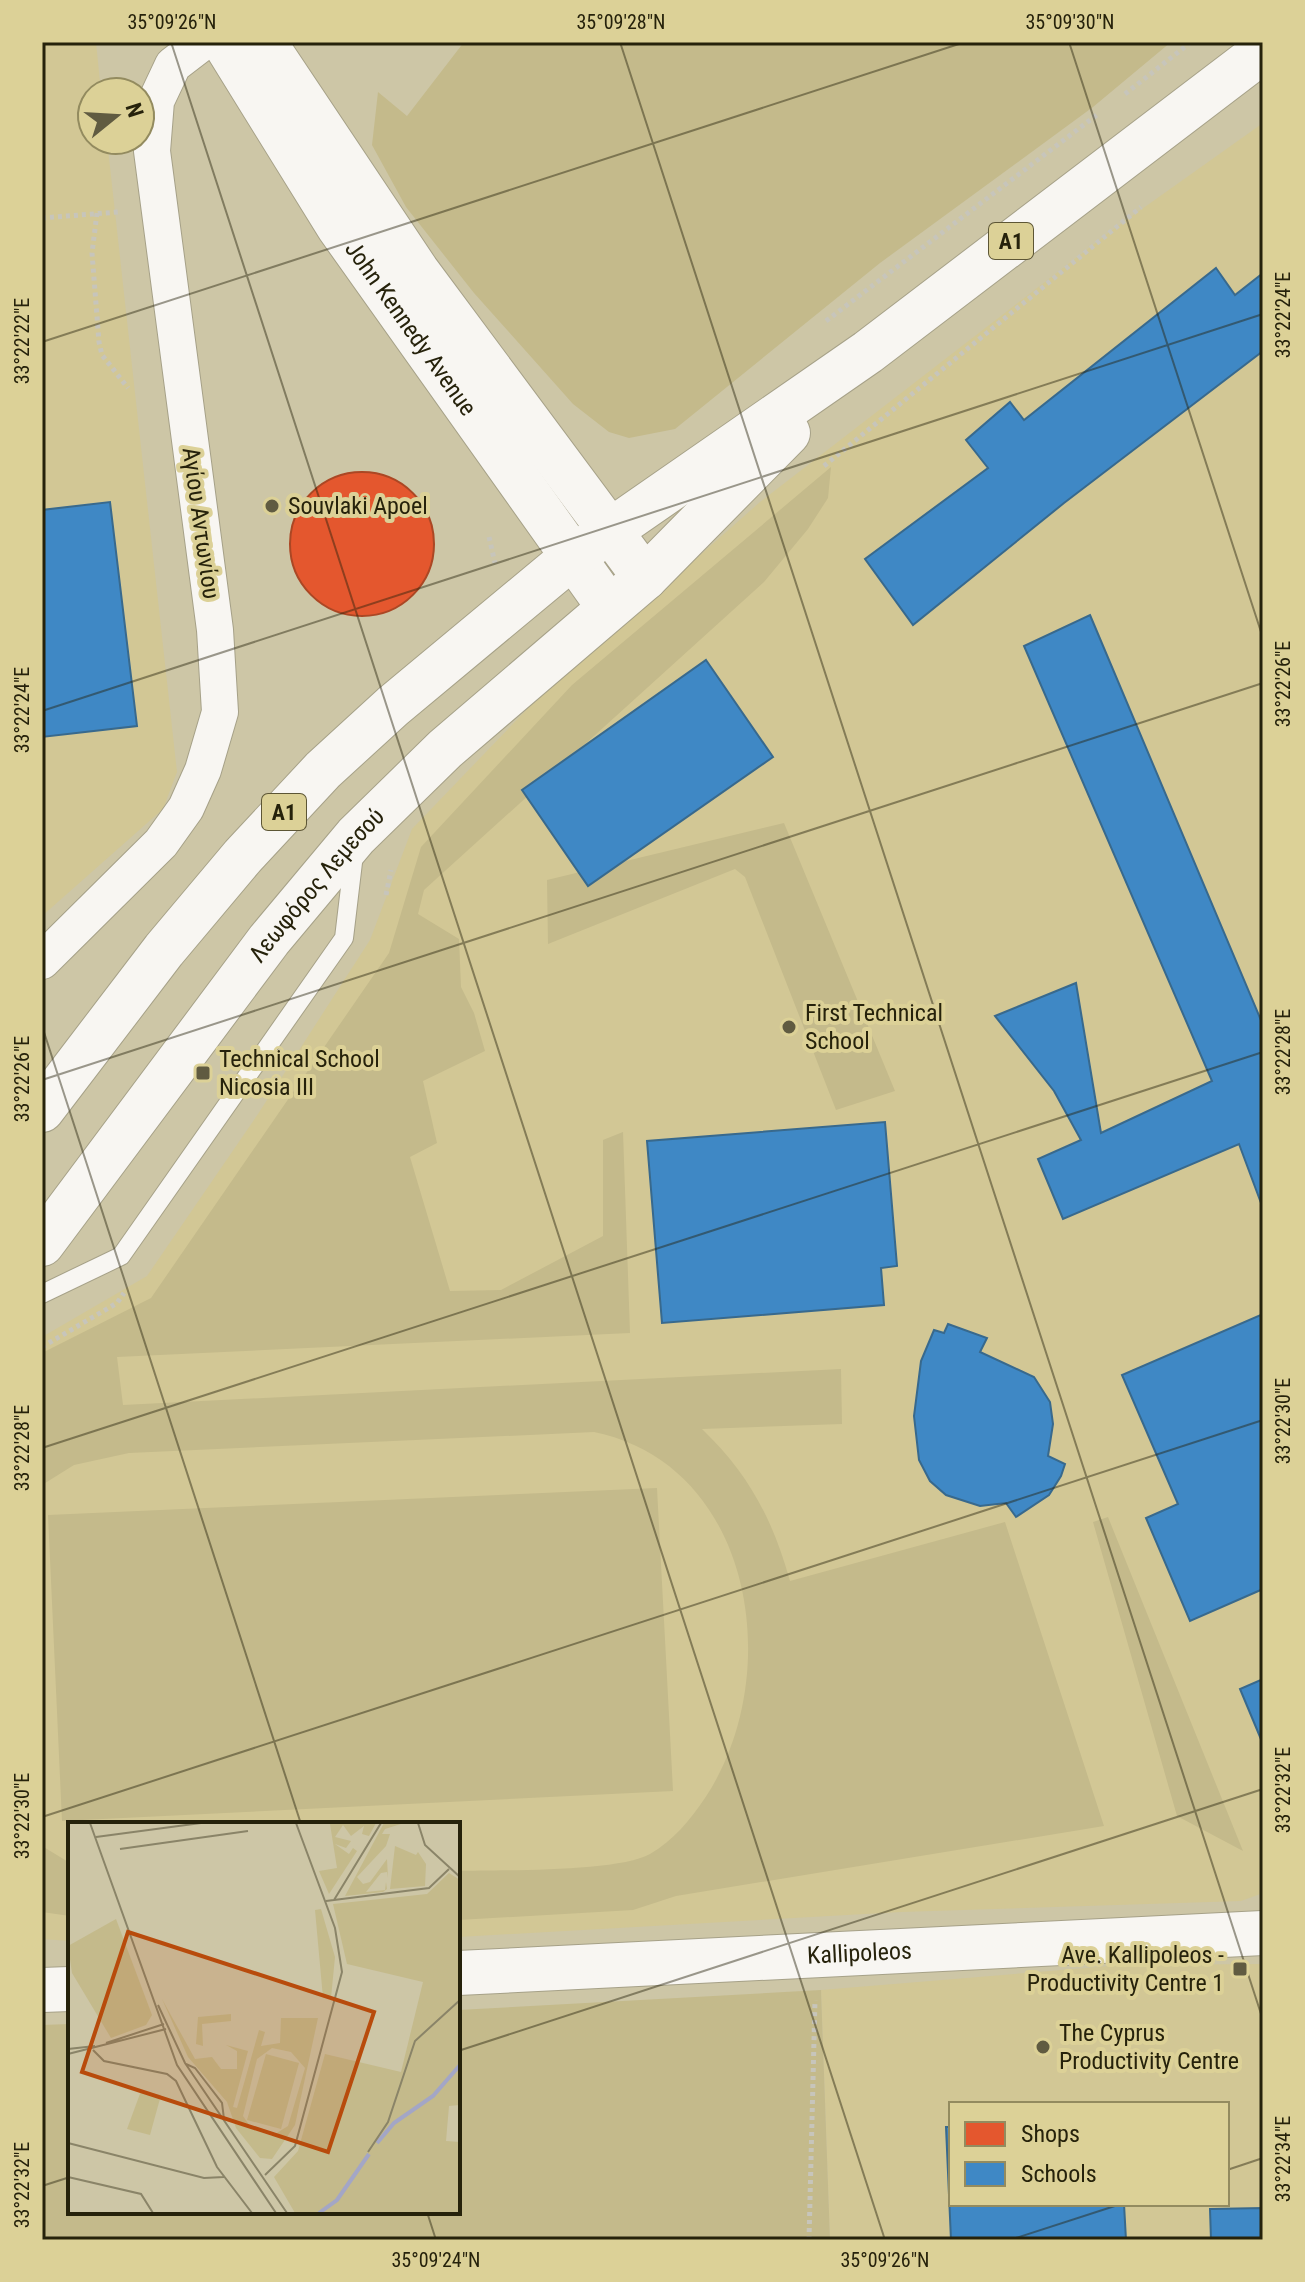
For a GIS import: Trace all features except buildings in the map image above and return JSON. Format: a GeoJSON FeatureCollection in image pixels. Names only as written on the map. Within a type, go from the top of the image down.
{"type":"FeatureCollection","features":[{"type":"Feature","properties":{"kind":"main road","name":"John Kennedy Avenue"},"geometry":{"type":"LineString","coordinates":[[224,42],[338,226],[608,606]]}},
{"type":"Feature","properties":{"kind":"main road","name":"John Kennedy Avenue"},"geometry":{"type":"LineString","coordinates":[[264,42],[417,271],[645,578]]}},
{"type":"Feature","properties":{"kind":"main road","name":"A1"},"geometry":{"type":"LineString","coordinates":[[42,1110],[164,950],[243,856],[323,770],[492,620],[571,558],[868,352],[1263,51]]}},
{"type":"Feature","properties":{"kind":"main road","name":"A1"},"geometry":{"type":"LineString","coordinates":[[645,578],[868,352]]}},
{"type":"Feature","properties":{"kind":"main road","name":"Λεωφόρος Λεμεσού"},"geometry":{"type":"LineString","coordinates":[[42,1244],[269,940],[356,836],[445,749],[608,606],[645,578]]}},
{"type":"Feature","properties":{"kind":"main road","name":"Kallipoleos"},"geometry":{"type":"LineString","coordinates":[[460,1973],[1263,1933]]}},
{"type":"Feature","properties":{"kind":"main road"},"geometry":{"type":"LineString","coordinates":[[42,1990],[68,1989]]}},
{"type":"Feature","properties":{"kind":"street","name":"Αγίου Αντωνίου"},"geometry":{"type":"LineString","coordinates":[[42,961],[169,832],[186,808],[203,770],[220,712],[215,630],[152,151],[156,101],[173,65],[203,42]]}},
{"type":"Feature","properties":{"kind":"lane"},"geometry":{"type":"LineString","coordinates":[[42,1294],[121,1256],[344,938],[356,836]]}},
{"type":"Feature","properties":{"kind":"path"},"geometry":{"type":"LineString","coordinates":[[1112,103],[1191,42]]}},
{"type":"Feature","properties":{"kind":"path"},"geometry":{"type":"LineString","coordinates":[[824,323],[1100,113]]}},
{"type":"Feature","properties":{"kind":"path"},"geometry":{"type":"LineString","coordinates":[[817,472],[1150,199]]}},
{"type":"Feature","properties":{"kind":"path"},"geometry":{"type":"LineString","coordinates":[[42,218],[97,213],[159,213]]}},
{"type":"Feature","properties":{"kind":"path"},"geometry":{"type":"LineString","coordinates":[[97,213],[92,253],[99,342],[102,355],[128,388]]}},
{"type":"Feature","properties":{"kind":"path"},"geometry":{"type":"LineString","coordinates":[[809,2240],[815,1955]]}},
{"type":"Feature","properties":{"kind":"shaded area"},"geometry":{"type":"Polygon","coordinates":[[[42,42],[96,42],[99,76],[76,76],[76,156],[109,156],[177,772],[163,809],[42,916],[42,42]]]}},
{"type":"Feature","properties":{"kind":"shaded area"},"geometry":{"type":"Polygon","coordinates":[[[464,42],[1171,42],[1093,107],[880,263],[675,429],[629,438],[609,432],[573,404],[474,293],[406,207],[372,145],[378,92],[407,116],[464,42]]]}},
{"type":"Feature","properties":{"kind":"shaded area","name":"First Technical School"},"geometry":{"type":"Polygon","coordinates":[[[1263,123],[1263,1893],[1241,1901],[901,1912],[460,1937],[460,1822],[68,1822],[68,1941],[42,1939],[42,1337],[147,1276],[258,1114],[370,940],[412,829],[532,704],[760,502],[1111,231],[1263,123]]]}},
{"type":"Feature","properties":{"kind":"shaded area"},"geometry":{"type":"Polygon","coordinates":[[[831,467],[828,498],[808,529],[764,582],[424,890],[418,914],[459,939],[461,987],[474,1013],[485,1051],[423,1081],[437,1143],[410,1157],[450,1291],[501,1290],[603,1236],[603,1140],[623,1132],[630,1333],[117,1357],[123,1405],[841,1369],[842,1424],[702,1429],[733,1463],[757,1499],[776,1538],[790,1581],[1005,1522],[1104,1826],[676,1896],[633,1910],[460,1920],[460,1871],[558,1869],[635,1860],[650,1854],[674,1836],[705,1798],[730,1749],[744,1694],[748,1638],[740,1582],[721,1530],[691,1486],[648,1452],[594,1432],[129,1453],[74,1465],[42,1485],[42,1353],[151,1298],[389,953],[421,847],[572,685],[831,467]]]}},
{"type":"Feature","properties":{"kind":"shaded area"},"geometry":{"type":"Polygon","coordinates":[[[784,823],[895,1091],[836,1110],[745,877],[735,869],[548,944],[547,880],[784,823]]]}},
{"type":"Feature","properties":{"kind":"shaded area"},"geometry":{"type":"Polygon","coordinates":[[[657,1488],[673,1791],[62,1821],[48,1515],[657,1488]]]}},
{"type":"Feature","properties":{"kind":"shaded area"},"geometry":{"type":"Polygon","coordinates":[[[1108,1517],[1243,1851],[1177,1816],[1093,1522],[1108,1517]]]}},
{"type":"Feature","properties":{"kind":"shaded area"},"geometry":{"type":"Polygon","coordinates":[[[42,1846],[68,1862],[68,1916],[42,1912],[42,1846]]]}},
{"type":"Feature","properties":{"kind":"shaded area","name":"The Cyprus Productivity Centre"},"geometry":{"type":"Polygon","coordinates":[[[1263,1964],[1263,2240],[830,2240],[821,1990],[1122,1965],[1263,1964]]]}},
{"type":"Feature","properties":{"kind":"shaded area"},"geometry":{"type":"Polygon","coordinates":[[[821,1990],[830,2240],[42,2240],[42,2025],[68,2024],[68,2214],[460,2214],[460,2010],[821,1990]]]}},
{"type":"Feature","properties":{"kind":"place","name":"Souvlaki Apoel"},"geometry":{"type":"Point","coordinates":[272,506]}},
{"type":"Feature","properties":{"kind":"place","name":"First Technical School"},"geometry":{"type":"Point","coordinates":[789,1027]}},
{"type":"Feature","properties":{"kind":"place","name":"Technical School Nicosia III"},"geometry":{"type":"Point","coordinates":[203,1073]}},
{"type":"Feature","properties":{"kind":"place","name":"Ave. Kallipoleos - Productivity Centre 1"},"geometry":{"type":"Point","coordinates":[1240,1969]}},
{"type":"Feature","properties":{"kind":"place","name":"The Cyprus Productivity Centre"},"geometry":{"type":"Point","coordinates":[1043,2047]}}]}
